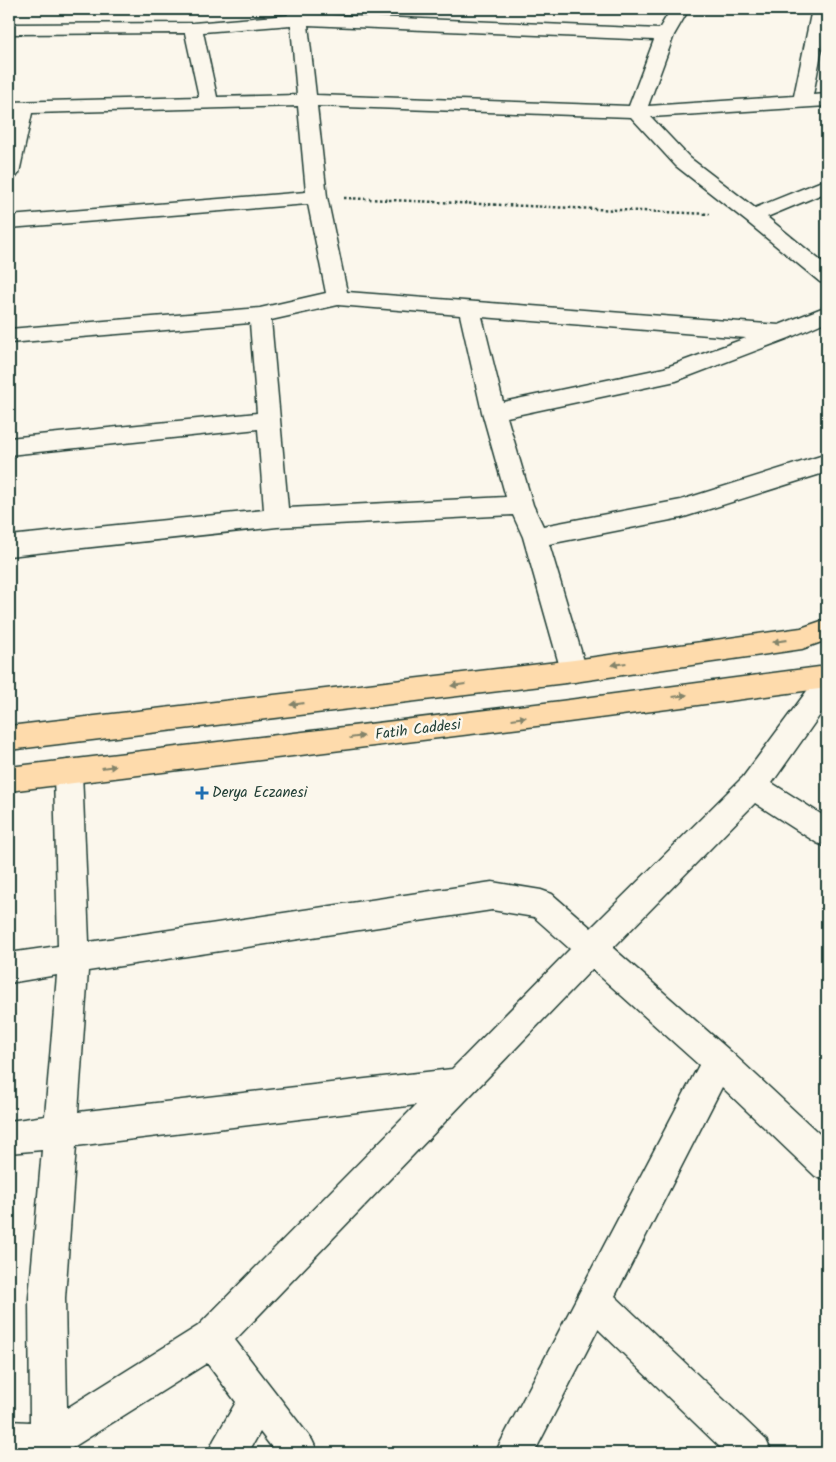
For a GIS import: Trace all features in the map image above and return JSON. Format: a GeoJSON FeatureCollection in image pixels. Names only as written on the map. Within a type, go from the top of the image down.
{"type":"FeatureCollection","features":[{"type":"Feature","properties":{"kind":"main road"},"geometry":{"type":"LineString","coordinates":[[9,738],[574,671],[802,638],[827,629]]}},
{"type":"Feature","properties":{"kind":"main road","name":"Fatih Caddesi"},"geometry":{"type":"LineString","coordinates":[[9,779],[561,712],[827,677]]}},
{"type":"Feature","properties":{"kind":"street"},"geometry":{"type":"LineString","coordinates":[[636,112],[665,34],[680,9]]}},
{"type":"Feature","properties":{"kind":"street"},"geometry":{"type":"LineString","coordinates":[[802,102],[820,9]]}},
{"type":"Feature","properties":{"kind":"street"},"geometry":{"type":"LineString","coordinates":[[9,29],[193,28],[297,14],[665,34]]}},
{"type":"Feature","properties":{"kind":"street"},"geometry":{"type":"LineString","coordinates":[[297,14],[308,100],[317,197],[338,298]]}},
{"type":"Feature","properties":{"kind":"street"},"geometry":{"type":"LineString","coordinates":[[193,28],[209,102]]}},
{"type":"Feature","properties":{"kind":"street"},"geometry":{"type":"LineString","coordinates":[[9,173],[16,107],[308,100],[636,112],[827,100]]}},
{"type":"Feature","properties":{"kind":"street"},"geometry":{"type":"LineString","coordinates":[[636,112],[683,162],[827,277]]}},
{"type":"Feature","properties":{"kind":"street"},"geometry":{"type":"LineString","coordinates":[[753,216],[827,185]]}},
{"type":"Feature","properties":{"kind":"street"},"geometry":{"type":"LineString","coordinates":[[9,222],[317,197]]}},
{"type":"Feature","properties":{"kind":"street"},"geometry":{"type":"LineString","coordinates":[[9,336],[260,315],[338,298],[781,333]]}},
{"type":"Feature","properties":{"kind":"street"},"geometry":{"type":"LineString","coordinates":[[469,307],[494,412],[521,505],[535,537],[574,671]]}},
{"type":"Feature","properties":{"kind":"street"},"geometry":{"type":"LineString","coordinates":[[494,412],[668,375],[781,333],[827,313]]}},
{"type":"Feature","properties":{"kind":"street"},"geometry":{"type":"LineString","coordinates":[[260,315],[278,518]]}},
{"type":"Feature","properties":{"kind":"street"},"geometry":{"type":"LineString","coordinates":[[9,447],[269,420]]}},
{"type":"Feature","properties":{"kind":"street"},"geometry":{"type":"LineString","coordinates":[[535,537],[681,509],[827,463]]}},
{"type":"Feature","properties":{"kind":"street"},"geometry":{"type":"LineString","coordinates":[[9,546],[278,518],[521,505]]}},
{"type":"Feature","properties":{"kind":"street"},"geometry":{"type":"LineString","coordinates":[[9,1440],[40,1447],[211,1339],[591,949],[754,786],[827,684]]}},
{"type":"Feature","properties":{"kind":"street"},"geometry":{"type":"LineString","coordinates":[[40,1447],[47,1298],[74,958],[68,772]]}},
{"type":"Feature","properties":{"kind":"street"},"geometry":{"type":"LineString","coordinates":[[754,786],[827,834]]}},
{"type":"Feature","properties":{"kind":"street"},"geometry":{"type":"LineString","coordinates":[[9,968],[492,896],[541,904],[718,1061],[827,1164]]}},
{"type":"Feature","properties":{"kind":"street"},"geometry":{"type":"LineString","coordinates":[[514,1453],[718,1061]]}},
{"type":"Feature","properties":{"kind":"street"},"geometry":{"type":"LineString","coordinates":[[9,1137],[460,1084]]}},
{"type":"Feature","properties":{"kind":"street"},"geometry":{"type":"LineString","coordinates":[[593,1300],[753,1453]]}},
{"type":"Feature","properties":{"kind":"street"},"geometry":{"type":"LineString","coordinates":[[211,1339],[299,1453]]}},
{"type":"Feature","properties":{"kind":"street"},"geometry":{"type":"LineString","coordinates":[[227,1453],[258,1400]]}},
{"type":"Feature","properties":{"kind":"path"},"geometry":{"type":"LineString","coordinates":[[317,197],[753,216]]}},
{"type":"Feature","properties":{"kind":"place","name":"Derya Eczanesi"},"geometry":{"type":"Point","coordinates":[202,793]}}]}
